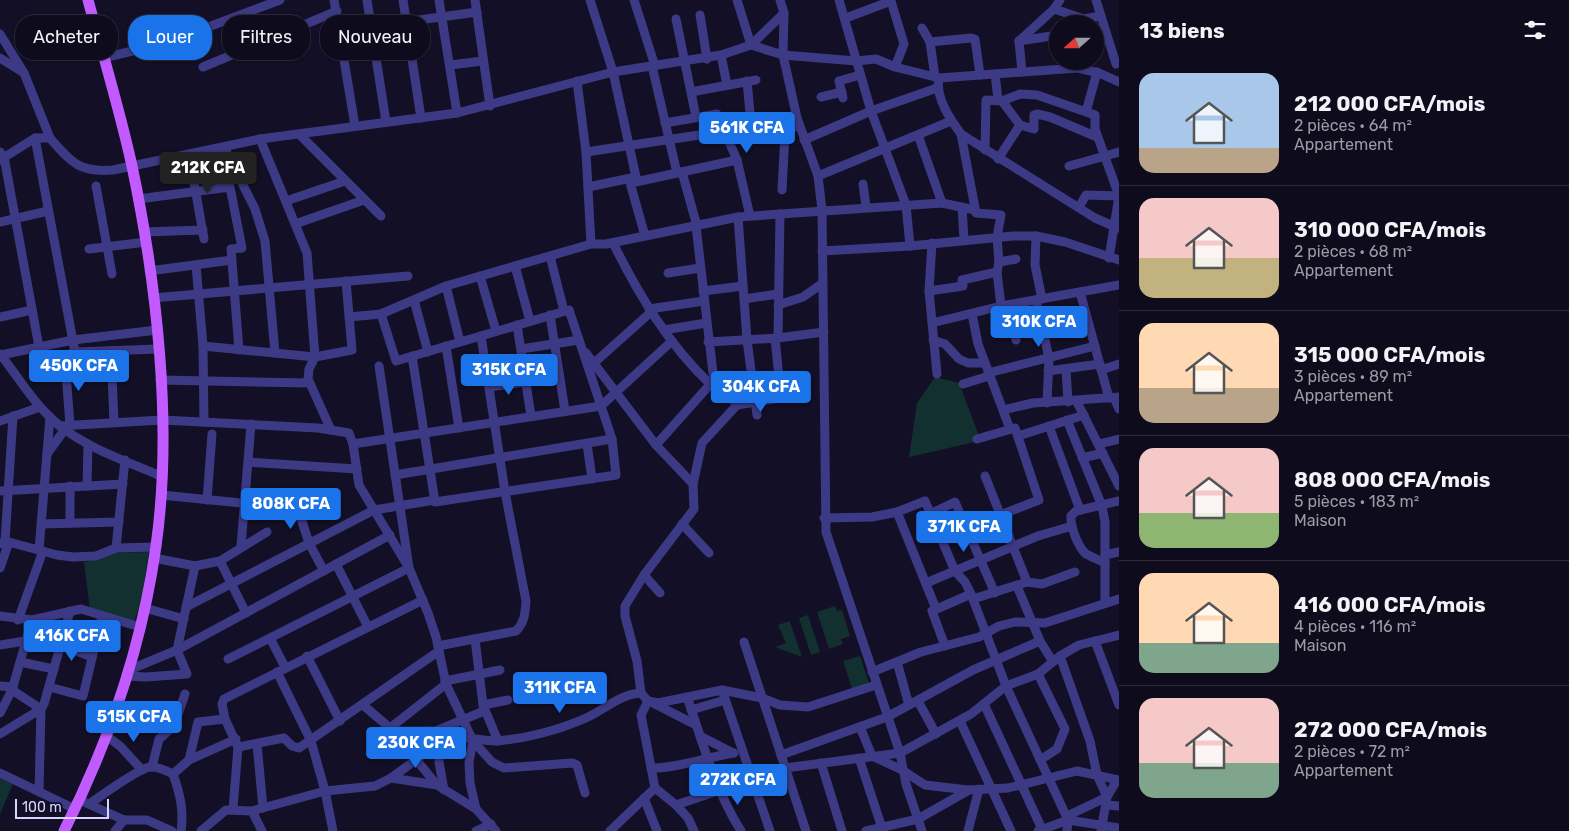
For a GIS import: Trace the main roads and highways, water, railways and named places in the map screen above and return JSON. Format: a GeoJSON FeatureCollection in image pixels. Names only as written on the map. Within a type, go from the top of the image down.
{"type":"FeatureCollection","features":[{"type":"Feature","properties":{"kind":"main road"},"geometry":{"type":"LineString","coordinates":[[64,831],[81,804],[107,736],[128,673],[145,608],[155,553],[162,477],[162,420],[157,330],[145,237],[132,166],[88,0]]}}]}
